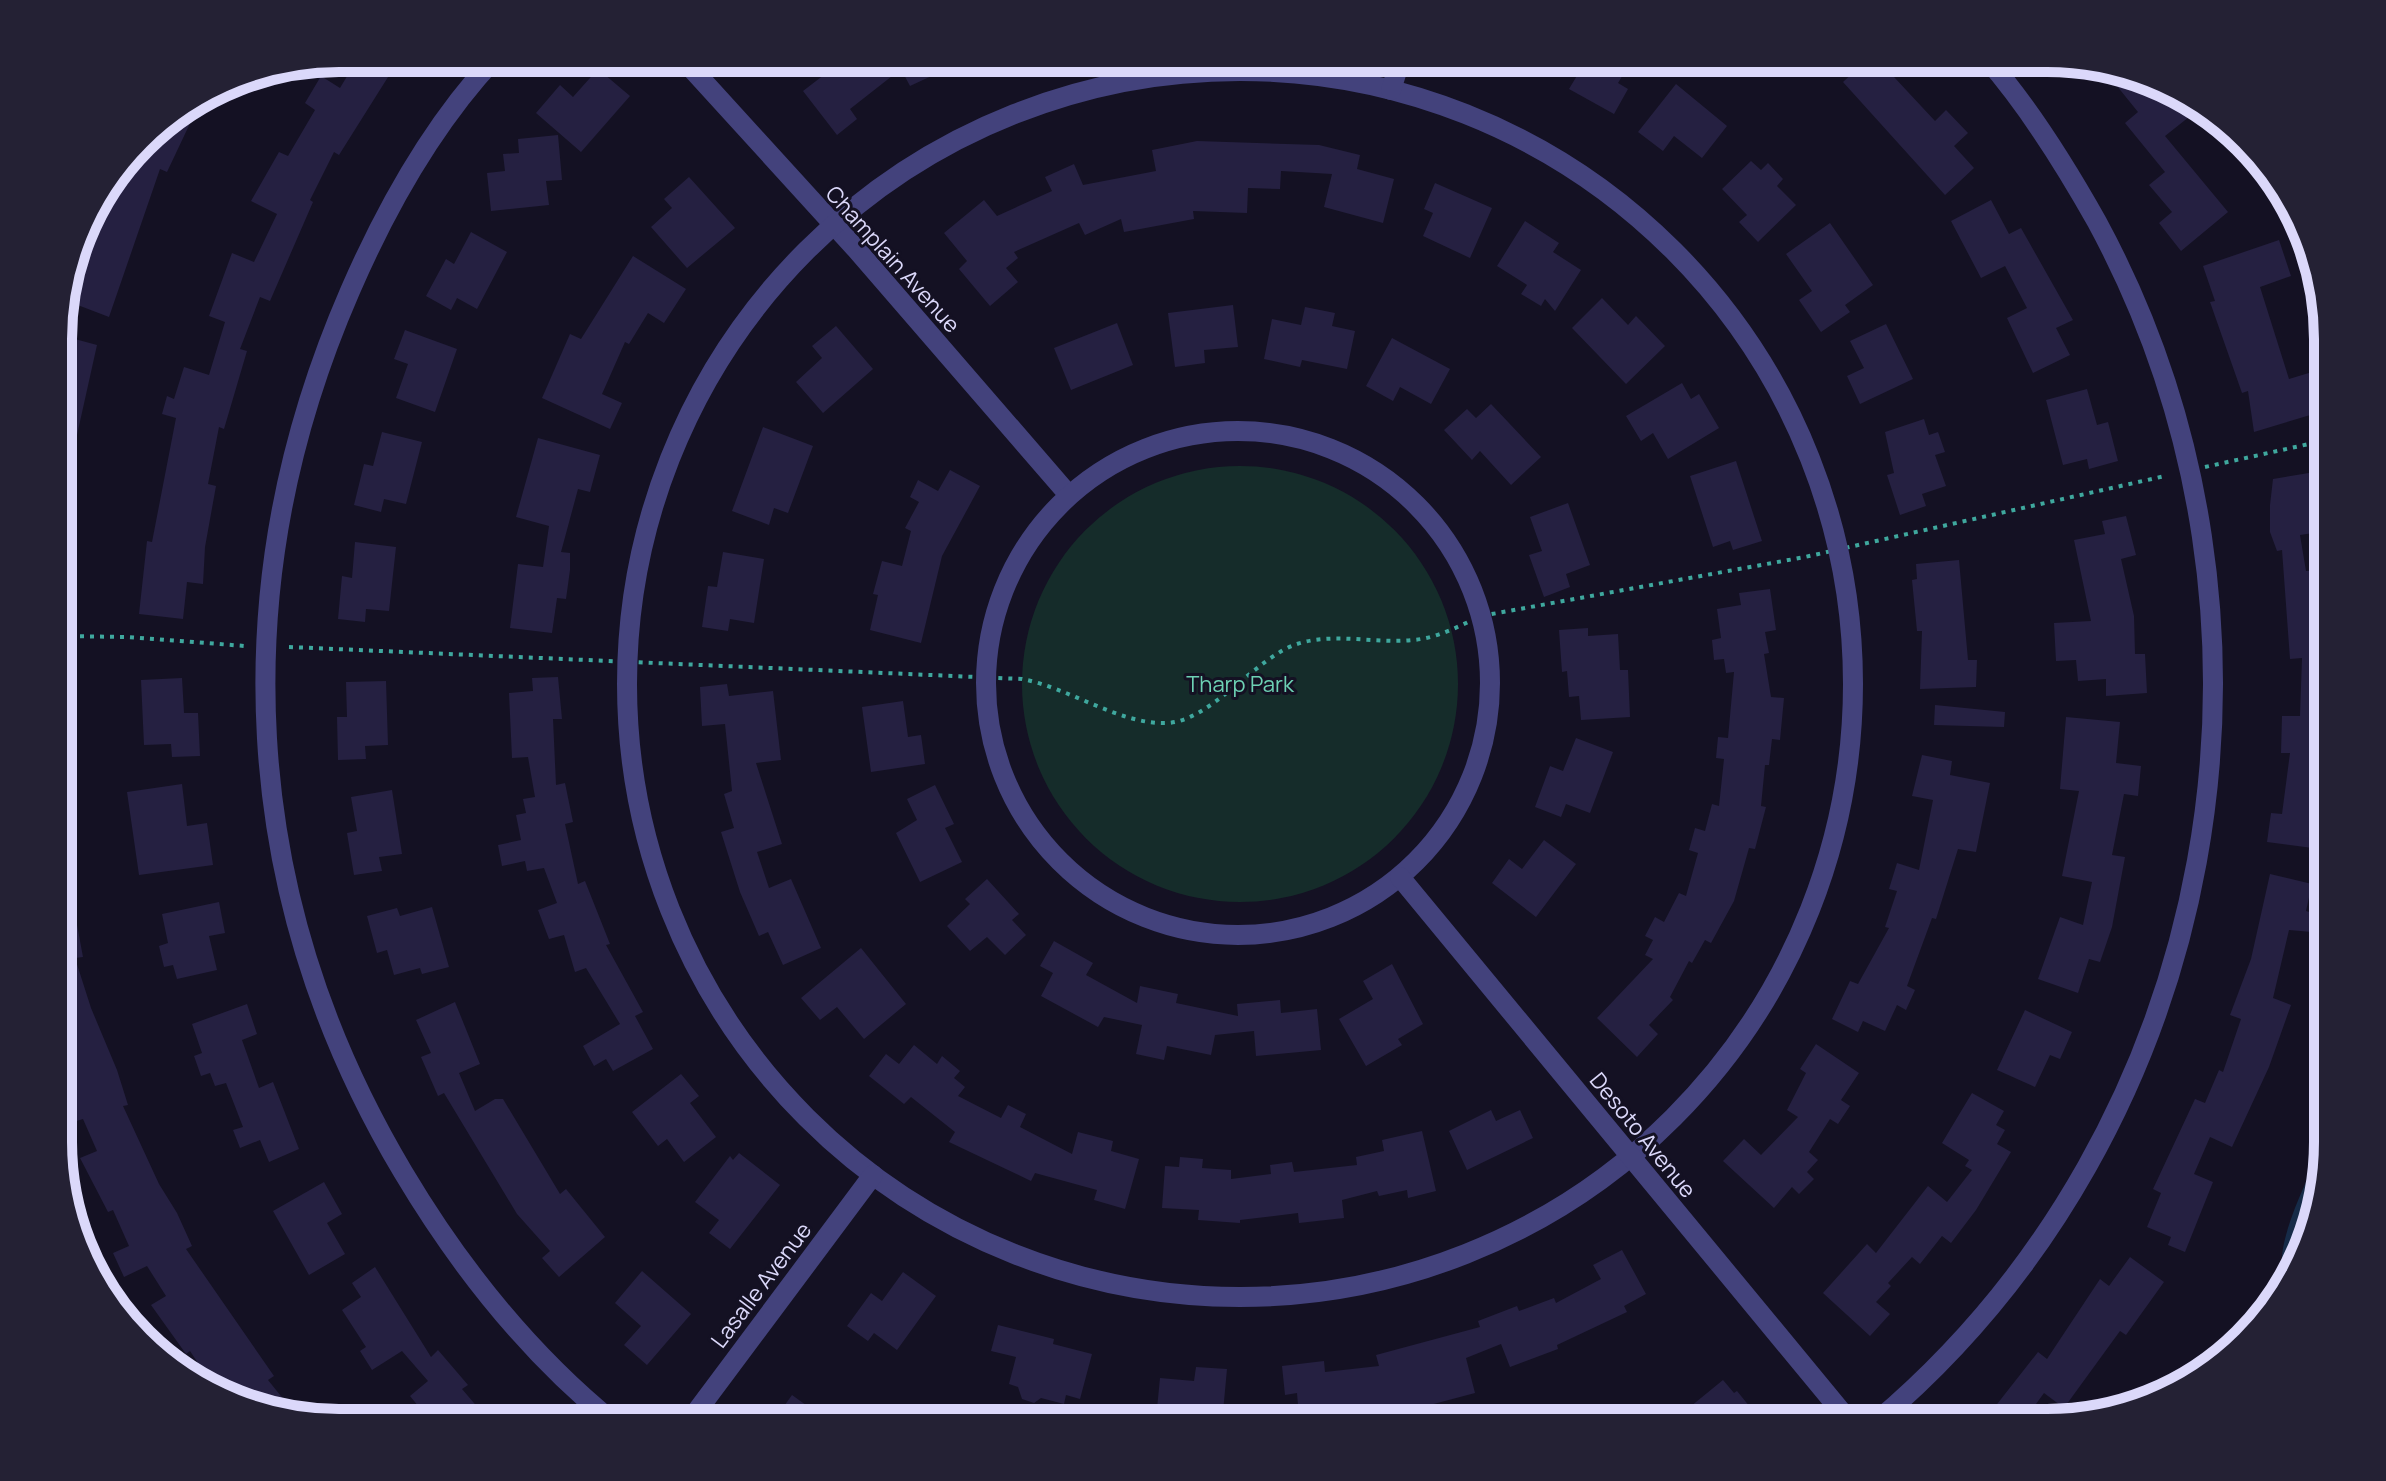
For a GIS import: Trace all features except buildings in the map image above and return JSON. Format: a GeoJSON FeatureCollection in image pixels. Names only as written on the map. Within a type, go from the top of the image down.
{"type":"FeatureCollection","features":[{"type":"Feature","properties":{"kind":"street"},"geometry":{"type":"LineString","coordinates":[[484,72],[446,119],[412,169],[384,219],[331,334],[303,415],[276,532],[265,646],[267,748],[282,861],[313,983],[382,1136],[435,1226],[489,1296],[550,1365],[598,1409]]}},
{"type":"Feature","properties":{"kind":"street","name":"Champlain Avenue"},"geometry":{"type":"LineString","coordinates":[[694,72],[832,227],[856,249],[1068,494]]}},
{"type":"Feature","properties":{"kind":"street"},"geometry":{"type":"LineString","coordinates":[[1168,72],[1111,82],[1045,99],[969,132],[898,174],[832,227],[779,281],[746,322],[674,451],[640,564],[627,659],[630,754],[659,879],[685,945],[741,1042],[801,1115],[873,1175],[943,1219],[1038,1265],[1117,1286],[1252,1296],[1349,1288],[1452,1259],[1549,1214],[1629,1155],[1678,1113],[1745,1030],[1785,961],[1819,883],[1845,782],[1852,709],[1850,627],[1837,551],[1808,454],[1765,368],[1714,296],[1656,234],[1603,191],[1524,142],[1391,90],[1313,72]]}},
{"type":"Feature","properties":{"kind":"street"},"geometry":{"type":"LineString","coordinates":[[1391,90],[1397,72]]}},
{"type":"Feature","properties":{"kind":"street"},"geometry":{"type":"LineString","coordinates":[[1891,1408],[1934,1369],[1967,1331],[2059,1210],[2117,1112],[2177,954],[2201,845],[2214,709],[2208,580],[2190,470],[2152,340],[2108,244],[2045,137],[1996,72]]}},
{"type":"Feature","properties":{"kind":"street"},"geometry":{"type":"LineString","coordinates":[[1226,429],[1288,434],[1355,458],[1408,496],[1442,533],[1467,576],[1481,616],[1489,657],[1483,742],[1460,803],[1434,843],[1400,877],[1361,905],[1316,924],[1250,937],[1180,930],[1115,905],[1054,859],[1007,790],[990,738],[984,677],[998,600],[1032,535],[1068,494],[1142,447],[1226,429]]}},
{"type":"Feature","properties":{"kind":"street","name":"Desoto Avenue"},"geometry":{"type":"LineString","coordinates":[[1400,877],[1839,1408]]}},
{"type":"Feature","properties":{"kind":"street","name":"Lasalle Avenue"},"geometry":{"type":"LineString","coordinates":[[699,1409],[873,1175]]}},
{"type":"Feature","properties":{"kind":"path"},"geometry":{"type":"LineString","coordinates":[[72,637],[984,677],[1049,684],[1113,712],[1170,723],[1209,706],[1295,645],[1316,641],[1412,641],[1441,635],[1481,616],[1837,551],[2313,443]]}},
{"type":"Feature","properties":{"kind":"green space","name":"Tharp Park"},"geometry":{"type":"Polygon","coordinates":[[[1240,466],[1283,470],[1323,482],[1361,503],[1394,530],[1421,563],[1442,601],[1454,641],[1458,684],[1454,727],[1442,767],[1421,805],[1394,838],[1361,865],[1323,886],[1283,898],[1240,902],[1197,898],[1157,886],[1119,865],[1086,838],[1059,805],[1038,767],[1026,727],[1022,684],[1026,641],[1038,601],[1059,563],[1086,530],[1119,503],[1157,482],[1197,470],[1240,466]]]}},
{"type":"Feature","properties":{"kind":"water"},"geometry":{"type":"Polygon","coordinates":[[[2312,1171],[2300,1228],[2282,1267],[2287,1231],[2312,1171]]]}}]}
